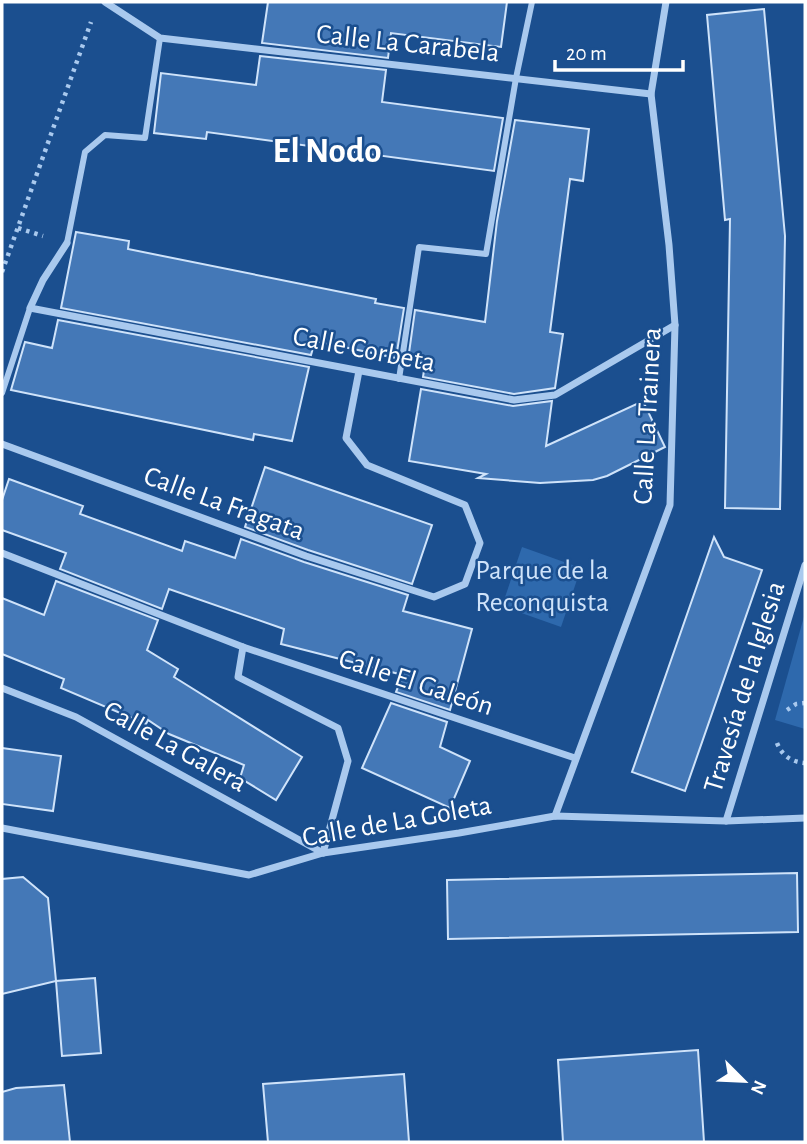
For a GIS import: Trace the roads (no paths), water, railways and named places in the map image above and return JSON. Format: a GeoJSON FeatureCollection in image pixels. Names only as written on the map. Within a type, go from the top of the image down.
{"type":"FeatureCollection","features":[{"type":"Feature","properties":{"kind":"street"},"geometry":{"type":"LineString","coordinates":[[2,393],[30,308],[67,243],[85,152],[105,135],[145,138],[160,38],[105,2]]}},
{"type":"Feature","properties":{"kind":"street"},"geometry":{"type":"LineString","coordinates":[[399,379],[419,247],[486,254],[532,2]]}},
{"type":"Feature","properties":{"kind":"street","name":"Calle La Trainera"},"geometry":{"type":"LineString","coordinates":[[555,816],[670,505],[675,325],[669,245],[651,94],[666,2]]}},
{"type":"Feature","properties":{"kind":"street","name":"Calle La Carabela"},"geometry":{"type":"LineString","coordinates":[[160,38],[651,94]]}},
{"type":"Feature","properties":{"kind":"street","name":"Calle Corbeta"},"geometry":{"type":"LineString","coordinates":[[30,308],[514,400],[555,394],[675,325]]}},
{"type":"Feature","properties":{"kind":"street","name":"Calle La Fragata"},"geometry":{"type":"LineString","coordinates":[[2,444],[306,556],[434,597],[466,584],[480,543],[465,505],[367,465],[346,438],[359,371]]}},
{"type":"Feature","properties":{"kind":"street","name":"Calle El Galeón"},"geometry":{"type":"LineString","coordinates":[[2,553],[243,647],[575,758]]}},
{"type":"Feature","properties":{"kind":"street","name":"Travesía de la Iglesia"},"geometry":{"type":"LineString","coordinates":[[726,821],[805,565]]}},
{"type":"Feature","properties":{"kind":"street"},"geometry":{"type":"LineString","coordinates":[[243,647],[238,677],[338,728],[348,761],[323,853]]}},
{"type":"Feature","properties":{"kind":"street","name":"Calle La Galera"},"geometry":{"type":"LineString","coordinates":[[2,688],[76,717],[323,853]]}},
{"type":"Feature","properties":{"kind":"street","name":"Calle de La Goleta"},"geometry":{"type":"LineString","coordinates":[[2,828],[249,875],[323,853],[555,816],[726,821],[805,818]]}},
{"type":"Feature","properties":{"kind":"district","name":"El Nodo"},"geometry":{"type":"Point","coordinates":[327,151]}},
{"type":"Feature","properties":{"kind":"park label","name":"Parque de la Reconquista"},"geometry":{"type":"Point","coordinates":[542,587]}}]}
